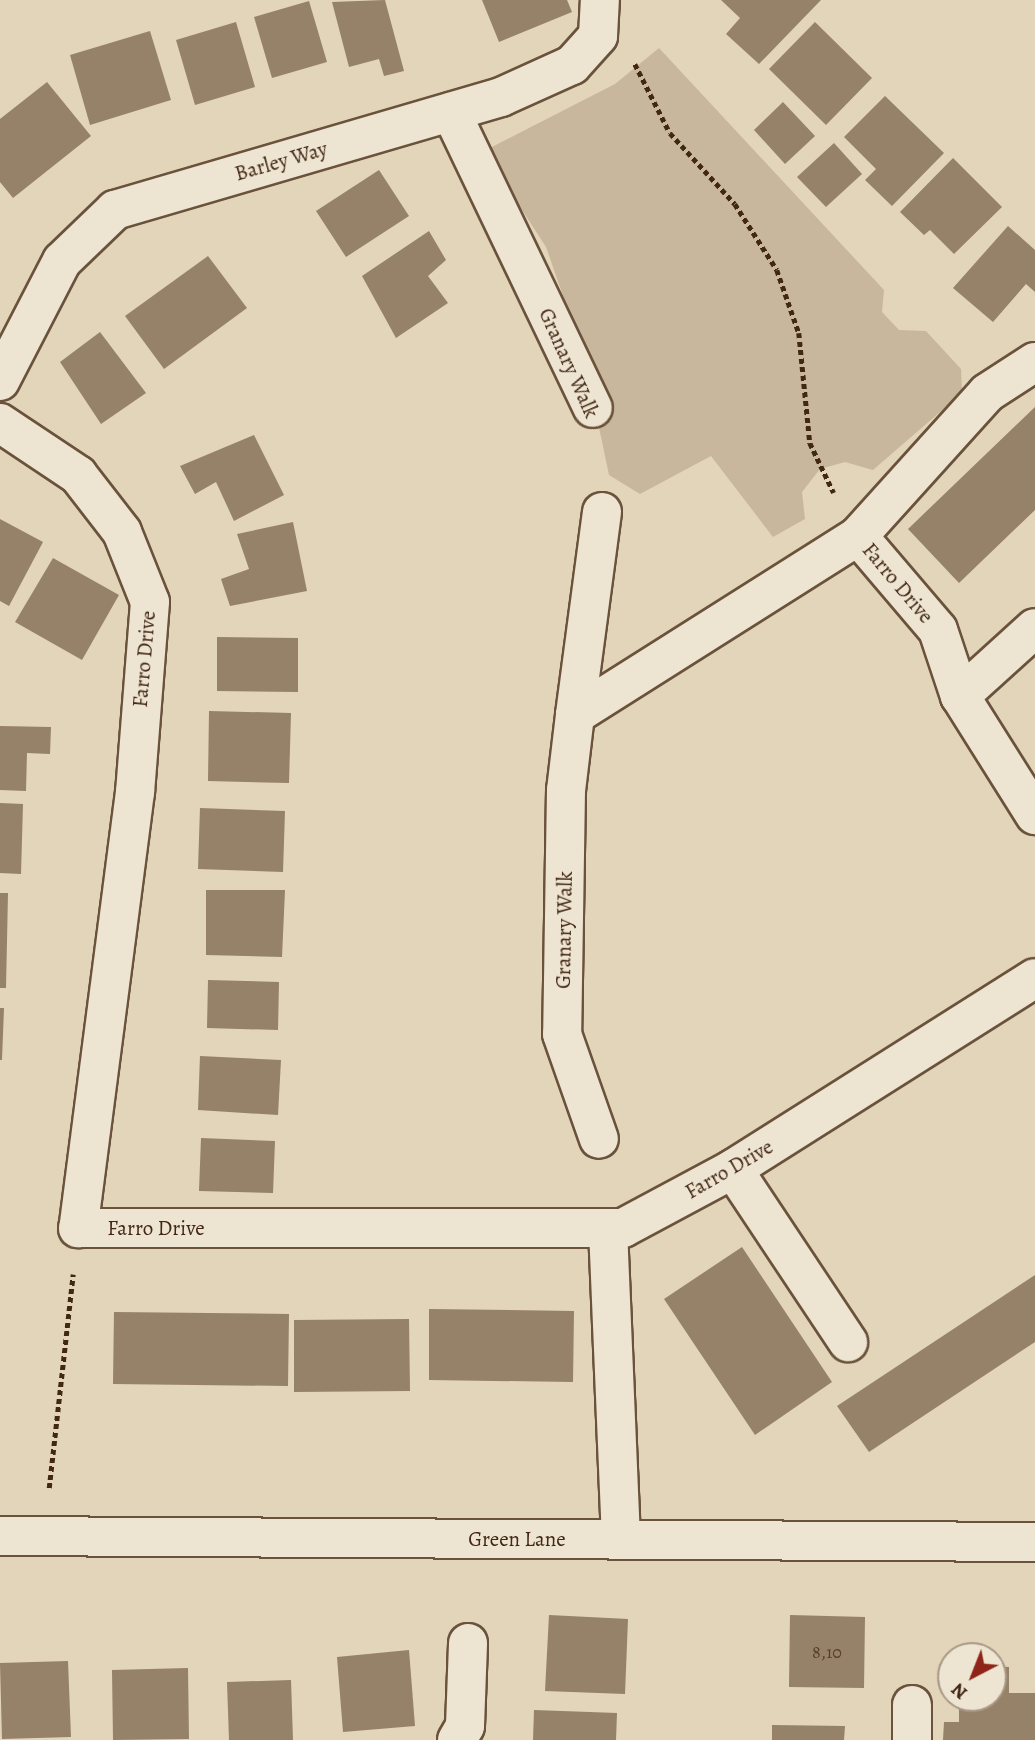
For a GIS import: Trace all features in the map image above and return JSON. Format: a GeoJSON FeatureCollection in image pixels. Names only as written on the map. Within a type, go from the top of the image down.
{"type":"FeatureCollection","features":[{"type":"Feature","properties":{"kind":"street","name":"Barley Way"},"geometry":{"type":"LineString","coordinates":[[0,381],[62,261],[116,211],[501,97],[572,65],[599,18]]}},
{"type":"Feature","properties":{"kind":"street","name":"Granary Walk"},"geometry":{"type":"LineString","coordinates":[[451,112],[593,408]]}},
{"type":"Feature","properties":{"kind":"street"},"geometry":{"type":"LineString","coordinates":[[575,715],[858,536],[987,393],[1035,362]]}},
{"type":"Feature","properties":{"kind":"street","name":"Farro Drive"},"geometry":{"type":"LineString","coordinates":[[0,423],[78,475],[122,532],[150,602],[135,792],[78,1228],[622,1228],[733,1169],[1035,978]]}},
{"type":"Feature","properties":{"kind":"street","name":"Granary Walk"},"geometry":{"type":"LineString","coordinates":[[600,1139],[562,1034],[566,790],[602,512]]}},
{"type":"Feature","properties":{"kind":"street","name":"Farro Drive"},"geometry":{"type":"LineString","coordinates":[[858,536],[938,630],[960,696],[1035,815]]}},
{"type":"Feature","properties":{"kind":"street"},"geometry":{"type":"LineString","coordinates":[[960,696],[1035,628]]}},
{"type":"Feature","properties":{"kind":"street"},"geometry":{"type":"LineString","coordinates":[[733,1169],[848,1342]]}},
{"type":"Feature","properties":{"kind":"street"},"geometry":{"type":"LineString","coordinates":[[608,1229],[621,1540]]}},
{"type":"Feature","properties":{"kind":"street","name":"Green Lane"},"geometry":{"type":"LineString","coordinates":[[0,1536],[1035,1542]]}},
{"type":"Feature","properties":{"kind":"street"},"geometry":{"type":"LineString","coordinates":[[457,1740],[466,1726],[468,1643]]}},
{"type":"Feature","properties":{"kind":"path"},"geometry":{"type":"LineString","coordinates":[[599,18],[636,66],[670,133],[735,204],[777,271],[799,332],[810,443],[858,536]]}},
{"type":"Feature","properties":{"kind":"path"},"geometry":{"type":"LineString","coordinates":[[47,1500],[78,1228]]}},
{"type":"Feature","properties":{"kind":"shaded area"},"geometry":{"type":"Polygon","coordinates":[[[659,48],[884,290],[882,312],[899,330],[926,331],[961,369],[962,393],[873,470],[845,462],[820,469],[802,492],[805,519],[773,537],[711,456],[640,494],[609,475],[584,356],[546,247],[484,151],[615,84],[659,48]]]}},
{"type":"Feature","properties":{"kind":"building"},"geometry":{"type":"Polygon","coordinates":[[[385,0],[404,71],[384,76],[379,59],[349,67],[332,2],[385,0]]]}},
{"type":"Feature","properties":{"kind":"building"},"geometry":{"type":"Polygon","coordinates":[[[482,0],[567,0],[572,12],[499,42],[482,0]]]}},
{"type":"Feature","properties":{"kind":"building"},"geometry":{"type":"Polygon","coordinates":[[[721,0],[821,0],[759,64],[726,34],[740,18],[721,0]]]}},
{"type":"Feature","properties":{"kind":"building"},"geometry":{"type":"Polygon","coordinates":[[[309,1],[327,62],[272,78],[254,17],[309,1]]]}},
{"type":"Feature","properties":{"kind":"building"},"geometry":{"type":"Polygon","coordinates":[[[236,22],[255,87],[195,105],[176,40],[236,22]]]}},
{"type":"Feature","properties":{"kind":"building"},"geometry":{"type":"Polygon","coordinates":[[[815,22],[872,78],[826,125],[769,69],[815,22]]]}},
{"type":"Feature","properties":{"kind":"building"},"geometry":{"type":"Polygon","coordinates":[[[150,31],[171,100],[90,125],[70,55],[150,31]]]}},
{"type":"Feature","properties":{"kind":"building"},"geometry":{"type":"Polygon","coordinates":[[[47,82],[91,136],[13,198],[0,182],[0,119],[47,82]]]}},
{"type":"Feature","properties":{"kind":"building"},"geometry":{"type":"Polygon","coordinates":[[[885,96],[944,153],[892,206],[865,180],[876,169],[844,137],[885,96]]]}},
{"type":"Feature","properties":{"kind":"building"},"geometry":{"type":"Polygon","coordinates":[[[783,102],[815,136],[785,164],[754,130],[783,102]]]}},
{"type":"Feature","properties":{"kind":"building"},"geometry":{"type":"Polygon","coordinates":[[[834,143],[862,174],[826,207],[797,177],[834,143]]]}},
{"type":"Feature","properties":{"kind":"building"},"geometry":{"type":"Polygon","coordinates":[[[953,158],[1002,207],[954,254],[930,230],[924,235],[900,212],[953,158]]]}},
{"type":"Feature","properties":{"kind":"building"},"geometry":{"type":"Polygon","coordinates":[[[379,170],[409,216],[346,257],[316,211],[379,170]]]}},
{"type":"Feature","properties":{"kind":"building"},"geometry":{"type":"Polygon","coordinates":[[[1008,226],[1035,250],[1035,292],[1026,284],[993,322],[953,288],[1008,226]]]}},
{"type":"Feature","properties":{"kind":"building"},"geometry":{"type":"Polygon","coordinates":[[[429,231],[446,260],[428,276],[448,303],[396,338],[362,276],[429,231]]]}},
{"type":"Feature","properties":{"kind":"building"},"geometry":{"type":"Polygon","coordinates":[[[208,256],[247,308],[164,369],[125,316],[208,256]]]}},
{"type":"Feature","properties":{"kind":"building"},"geometry":{"type":"Polygon","coordinates":[[[100,332],[146,393],[101,424],[60,362],[100,332]]]}},
{"type":"Feature","properties":{"kind":"building"},"geometry":{"type":"Polygon","coordinates":[[[1035,407],[1035,510],[959,583],[908,529],[1035,407]]]}},
{"type":"Feature","properties":{"kind":"building"},"geometry":{"type":"Polygon","coordinates":[[[254,435],[284,495],[234,521],[216,482],[195,494],[180,466],[254,435]]]}},
{"type":"Feature","properties":{"kind":"building"},"geometry":{"type":"Polygon","coordinates":[[[0,519],[43,542],[9,606],[0,601],[0,519]]]}},
{"type":"Feature","properties":{"kind":"building"},"geometry":{"type":"Polygon","coordinates":[[[293,522],[307,591],[230,606],[221,579],[249,569],[237,534],[293,522]]]}},
{"type":"Feature","properties":{"kind":"building"},"geometry":{"type":"Polygon","coordinates":[[[53,558],[119,595],[82,660],[15,622],[53,558]]]}},
{"type":"Feature","properties":{"kind":"building"},"geometry":{"type":"Polygon","coordinates":[[[217,637],[298,638],[298,692],[217,691],[217,637]]]}},
{"type":"Feature","properties":{"kind":"building"},"geometry":{"type":"Polygon","coordinates":[[[209,711],[291,713],[289,783],[208,781],[209,711]]]}},
{"type":"Feature","properties":{"kind":"building"},"geometry":{"type":"Polygon","coordinates":[[[0,726],[51,727],[50,754],[27,753],[26,791],[0,790],[0,726]]]}},
{"type":"Feature","properties":{"kind":"building"},"geometry":{"type":"Polygon","coordinates":[[[0,803],[23,804],[21,874],[0,873],[0,803]]]}},
{"type":"Feature","properties":{"kind":"building"},"geometry":{"type":"Polygon","coordinates":[[[200,808],[285,811],[283,872],[198,869],[200,808]]]}},
{"type":"Feature","properties":{"kind":"building"},"geometry":{"type":"Polygon","coordinates":[[[206,890],[285,890],[282,957],[206,955],[206,890]]]}},
{"type":"Feature","properties":{"kind":"building"},"geometry":{"type":"Polygon","coordinates":[[[0,893],[8,893],[6,988],[0,988],[0,893]]]}},
{"type":"Feature","properties":{"kind":"building"},"geometry":{"type":"Polygon","coordinates":[[[208,980],[279,982],[278,1030],[207,1028],[208,980]]]}},
{"type":"Feature","properties":{"kind":"building"},"geometry":{"type":"Polygon","coordinates":[[[0,1008],[4,1008],[2,1060],[0,1060],[0,1008]]]}},
{"type":"Feature","properties":{"kind":"building"},"geometry":{"type":"Polygon","coordinates":[[[200,1056],[281,1060],[278,1115],[198,1110],[200,1056]]]}},
{"type":"Feature","properties":{"kind":"building"},"geometry":{"type":"Polygon","coordinates":[[[201,1138],[275,1141],[273,1193],[199,1191],[201,1138]]]}},
{"type":"Feature","properties":{"kind":"building"},"geometry":{"type":"Polygon","coordinates":[[[742,1247],[832,1382],[755,1435],[664,1299],[742,1247]]]}},
{"type":"Feature","properties":{"kind":"building"},"geometry":{"type":"Polygon","coordinates":[[[1035,1275],[1035,1342],[869,1452],[837,1406],[1035,1275]]]}},
{"type":"Feature","properties":{"kind":"building"},"geometry":{"type":"Polygon","coordinates":[[[429,1309],[574,1311],[573,1382],[429,1380],[429,1309]]]}},
{"type":"Feature","properties":{"kind":"building"},"geometry":{"type":"Polygon","coordinates":[[[114,1312],[289,1314],[288,1386],[113,1384],[114,1312]]]}},
{"type":"Feature","properties":{"kind":"building"},"geometry":{"type":"Polygon","coordinates":[[[409,1319],[410,1391],[294,1392],[294,1320],[409,1319]]]}},
{"type":"Feature","properties":{"kind":"building"},"geometry":{"type":"Polygon","coordinates":[[[549,1615],[628,1619],[625,1694],[545,1691],[549,1615]]]}},
{"type":"Feature","properties":{"kind":"building"},"geometry":{"type":"Polygon","coordinates":[[[790,1615],[865,1617],[864,1688],[789,1687],[790,1615]]]}},
{"type":"Feature","properties":{"kind":"building"},"geometry":{"type":"Polygon","coordinates":[[[409,1650],[415,1726],[343,1732],[337,1657],[409,1650]]]}},
{"type":"Feature","properties":{"kind":"building"},"geometry":{"type":"Polygon","coordinates":[[[68,1661],[71,1737],[2,1739],[0,1663],[68,1661]]]}},
{"type":"Feature","properties":{"kind":"building"},"geometry":{"type":"Polygon","coordinates":[[[1007,1667],[1009,1693],[1035,1693],[1035,1740],[943,1740],[944,1722],[959,1722],[959,1712],[1007,1712],[1007,1667]]]}},
{"type":"Feature","properties":{"kind":"building"},"geometry":{"type":"Polygon","coordinates":[[[188,1668],[189,1739],[113,1740],[112,1670],[188,1668]]]}},
{"type":"Feature","properties":{"kind":"building"},"geometry":{"type":"Polygon","coordinates":[[[291,1680],[293,1740],[229,1740],[227,1682],[291,1680]]]}},
{"type":"Feature","properties":{"kind":"building"},"geometry":{"type":"Polygon","coordinates":[[[534,1710],[617,1713],[616,1740],[533,1740],[534,1710]]]}},
{"type":"Feature","properties":{"kind":"building"},"geometry":{"type":"Polygon","coordinates":[[[772,1725],[845,1726],[844,1740],[772,1740],[772,1725]]]}}]}
